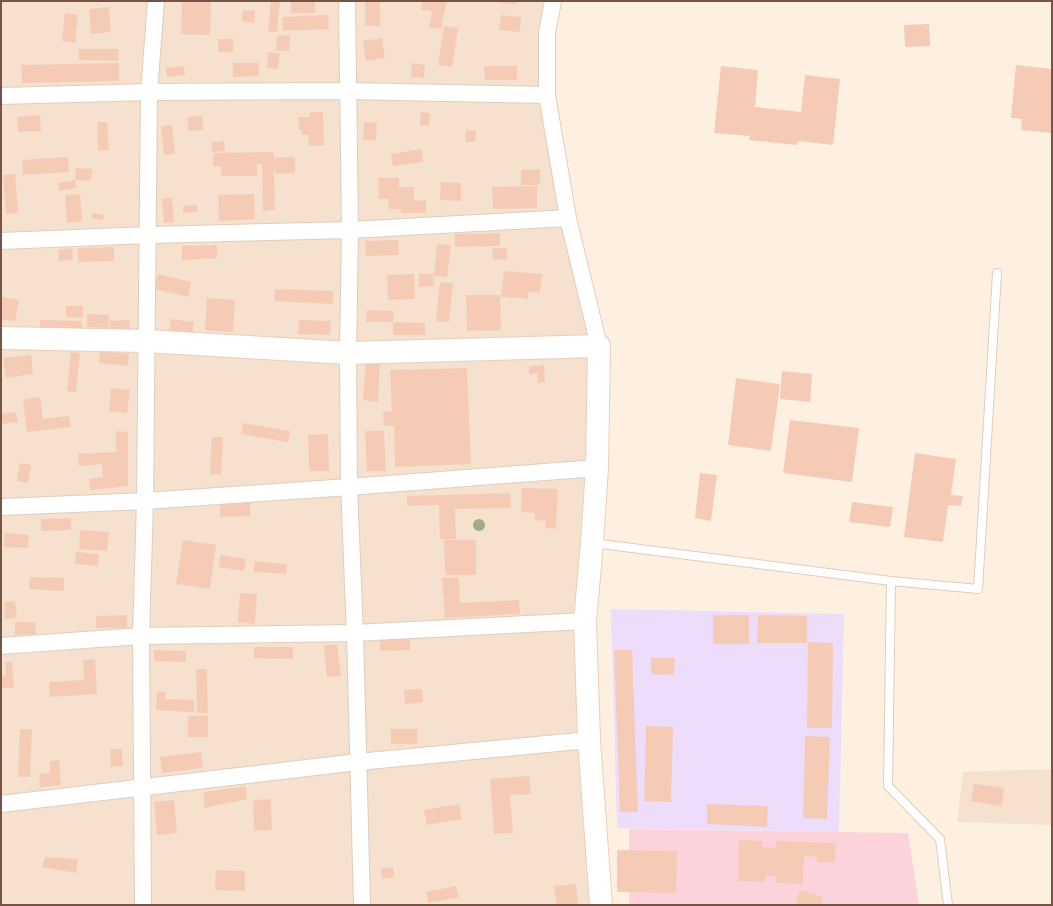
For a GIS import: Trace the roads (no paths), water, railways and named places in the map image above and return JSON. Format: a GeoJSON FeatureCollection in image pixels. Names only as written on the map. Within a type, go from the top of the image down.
{"type":"FeatureCollection","features":[{"type":"Feature","properties":{"kind":"street"},"geometry":{"type":"LineString","coordinates":[[144,905],[141,636],[145,502],[149,92],[156,1]]}},
{"type":"Feature","properties":{"kind":"street"},"geometry":{"type":"LineString","coordinates":[[347,1],[350,230],[348,353],[349,487],[355,633],[362,905]]}},
{"type":"Feature","properties":{"kind":"street"},"geometry":{"type":"LineString","coordinates":[[552,1],[547,33],[547,95],[568,218],[599,346],[597,468],[585,621],[589,740],[601,905]]}},
{"type":"Feature","properties":{"kind":"street"},"geometry":{"type":"LineString","coordinates":[[1,96],[149,92],[348,91],[547,95]]}},
{"type":"Feature","properties":{"kind":"street"},"geometry":{"type":"LineString","coordinates":[[1,241],[148,235],[350,230],[568,218]]}},
{"type":"Feature","properties":{"kind":"street"},"geometry":{"type":"LineString","coordinates":[[1,338],[146,341],[348,353],[599,346]]}},
{"type":"Feature","properties":{"kind":"street"},"geometry":{"type":"LineString","coordinates":[[1,507],[145,502],[597,468]]}},
{"type":"Feature","properties":{"kind":"street"},"geometry":{"type":"LineString","coordinates":[[1,646],[141,636],[355,633],[585,621]]}},
{"type":"Feature","properties":{"kind":"street"},"geometry":{"type":"LineString","coordinates":[[1,804],[358,762],[589,740]]}},
{"type":"Feature","properties":{"kind":"lane"},"geometry":{"type":"LineString","coordinates":[[592,543],[891,581],[978,590],[997,273]]}},
{"type":"Feature","properties":{"kind":"lane"},"geometry":{"type":"LineString","coordinates":[[891,581],[888,786],[940,839],[948,905]]}}]}
